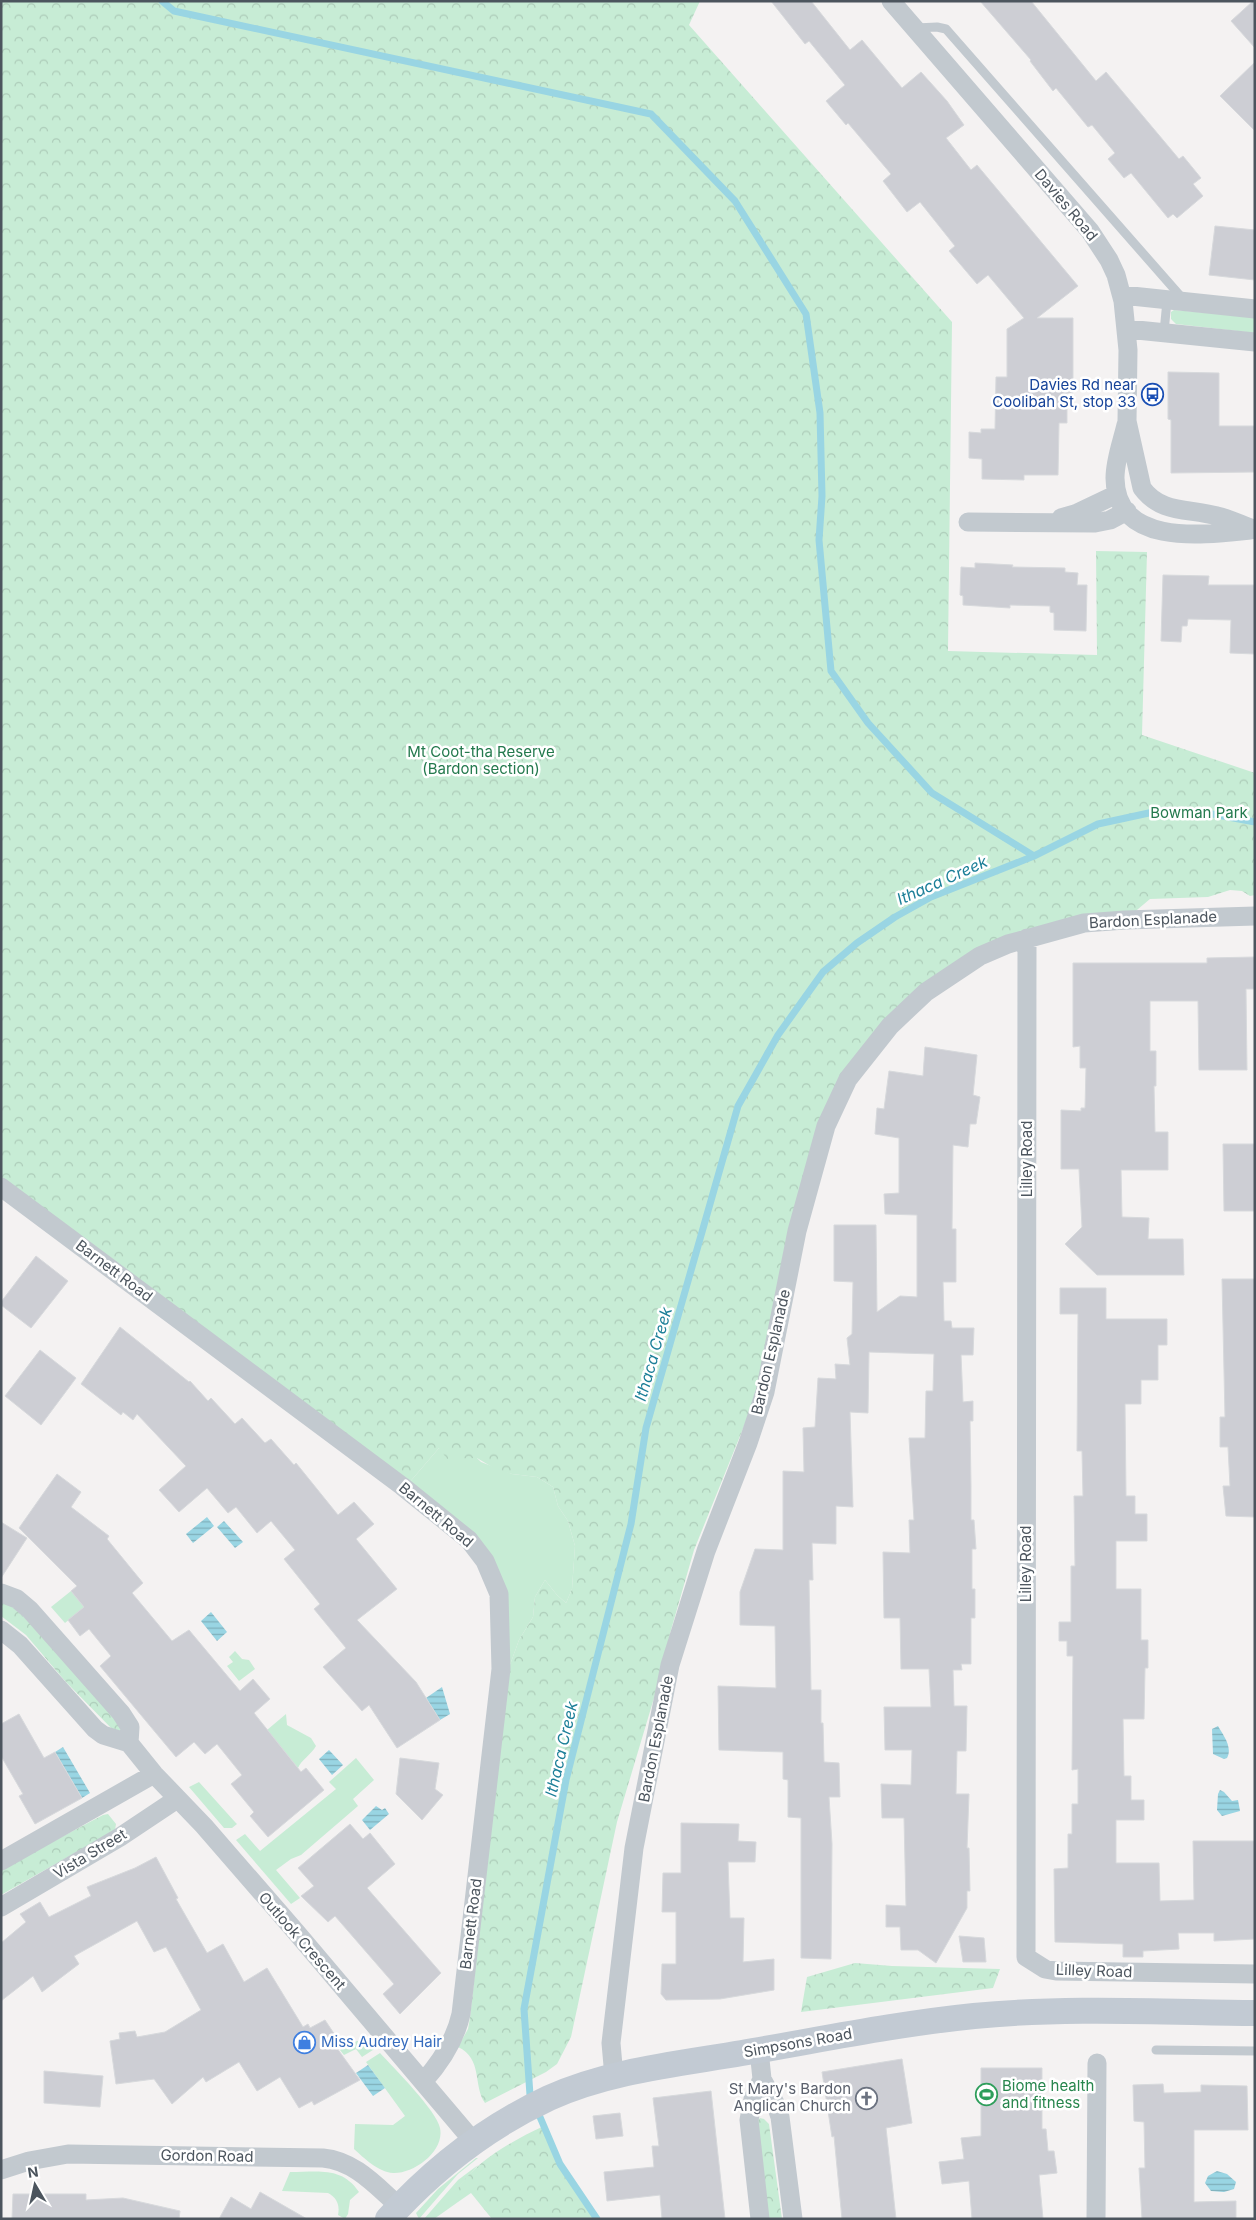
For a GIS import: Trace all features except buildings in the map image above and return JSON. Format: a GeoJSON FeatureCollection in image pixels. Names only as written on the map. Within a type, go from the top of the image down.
{"type":"FeatureCollection","features":[{"type":"Feature","properties":{"kind":"main road","name":"Simpsons Road"},"geometry":{"type":"LineString","coordinates":[[397,2212],[429,2176],[473,2141],[512,2116],[551,2097],[614,2077],[904,2025],[1001,2014],[1053,2012],[1255,2013]]}},
{"type":"Feature","properties":{"kind":"street","name":"Davies Road"},"geometry":{"type":"LineString","coordinates":[[890,1],[1097,240],[1116,275],[1122,295],[1127,329],[1127,421],[1140,485],[1148,496],[1170,509],[1216,515],[1254,529]]}},
{"type":"Feature","properties":{"kind":"street"},"geometry":{"type":"LineString","coordinates":[[1122,295],[1255,309]]}},
{"type":"Feature","properties":{"kind":"street"},"geometry":{"type":"LineString","coordinates":[[1127,329],[1255,342]]}},
{"type":"Feature","properties":{"kind":"street","name":"Davies Road"},"geometry":{"type":"LineString","coordinates":[[1117,494],[1116,464],[1127,421]]}},
{"type":"Feature","properties":{"kind":"street"},"geometry":{"type":"LineString","coordinates":[[1048,522],[1075,514],[1117,494],[1127,511],[1138,521],[1156,531],[1197,534],[1254,529]]}},
{"type":"Feature","properties":{"kind":"street"},"geometry":{"type":"LineString","coordinates":[[968,522],[1104,522],[1127,511]]}},
{"type":"Feature","properties":{"kind":"street","name":"Bardon Esplanade"},"geometry":{"type":"LineString","coordinates":[[614,2077],[611,2043],[634,1848],[670,1665],[706,1551],[748,1443],[764,1392],[797,1231],[826,1126],[848,1079],[890,1026],[926,992],[980,956],[1008,944],[1084,924],[1125,920],[1255,916]]}},
{"type":"Feature","properties":{"kind":"street","name":"Lilley Road"},"geometry":{"type":"LineString","coordinates":[[1027,938],[1026,1958],[1046,1969],[1056,1971],[1255,1974]]}},
{"type":"Feature","properties":{"kind":"street","name":"Barnett Road"},"geometry":{"type":"LineString","coordinates":[[1,1186],[402,1486],[469,1540],[485,1561],[499,1594],[500,1669],[461,2014],[456,2033],[444,2056],[423,2082]]}},
{"type":"Feature","properties":{"kind":"street","name":"Outlook Crescent"},"geometry":{"type":"LineString","coordinates":[[1,1593],[17,1599],[30,1610],[121,1713],[130,1727],[129,1743],[154,1774],[296,1932],[473,2141]]}},
{"type":"Feature","properties":{"kind":"street"},"geometry":{"type":"LineString","coordinates":[[1,1630],[20,1645],[95,1730],[103,1735],[129,1743]]}},
{"type":"Feature","properties":{"kind":"street"},"geometry":{"type":"LineString","coordinates":[[1,1861],[154,1774]]}},
{"type":"Feature","properties":{"kind":"street","name":"Vista Street"},"geometry":{"type":"LineString","coordinates":[[1,1907],[128,1832],[177,1798]]}},
{"type":"Feature","properties":{"kind":"street"},"geometry":{"type":"LineString","coordinates":[[759,2050],[762,2079],[778,2111],[794,2219]]}},
{"type":"Feature","properties":{"kind":"street"},"geometry":{"type":"LineString","coordinates":[[1096,2063],[1096,2219]]}},
{"type":"Feature","properties":{"kind":"street"},"geometry":{"type":"LineString","coordinates":[[760,2219],[749,2120],[753,2098],[762,2079]]}},
{"type":"Feature","properties":{"kind":"street","name":"Gordon Road"},"geometry":{"type":"LineString","coordinates":[[1,2170],[29,2161],[68,2154],[338,2159],[352,2166],[397,2212]]}},
{"type":"Feature","properties":{"kind":"lane","name":"Davies Road"},"geometry":{"type":"LineString","coordinates":[[913,28],[938,26],[948,31],[1186,303]]}},
{"type":"Feature","properties":{"kind":"lane"},"geometry":{"type":"LineString","coordinates":[[1164,332],[1167,301]]}},
{"type":"Feature","properties":{"kind":"lane"},"geometry":{"type":"LineString","coordinates":[[1156,2050],[1255,2051]]}},
{"type":"Feature","properties":{"kind":"green space","name":"Mt Coot-tha Reserve (Bardon section)"},"geometry":{"type":"Polygon","coordinates":[[[1,1],[700,1],[689,25],[952,322],[948,651],[1097,655],[1096,551],[1147,552],[1142,735],[1255,773],[1255,895],[1250,896],[1242,891],[1230,890],[1208,897],[1150,899],[1125,920],[979,952],[844,1074],[759,1389],[694,1550],[671,1630],[654,1698],[617,1822],[571,2037],[557,2064],[546,2072],[485,2103],[481,2096],[471,2058],[458,2047],[468,2029],[470,2018],[507,1673],[519,1640],[533,1617],[535,1597],[545,1580],[566,1603],[572,1589],[575,1546],[568,1521],[558,1506],[553,1487],[537,1477],[497,1470],[477,1458],[447,1459],[439,1448],[409,1483],[1,1177],[1,1]]]}},
{"type":"Feature","properties":{"kind":"green space"},"geometry":{"type":"Polygon","coordinates":[[[1174,310],[1255,317],[1255,333],[1176,324],[1171,319],[1171,312],[1174,310]]]}},
{"type":"Feature","properties":{"kind":"green space"},"geometry":{"type":"Polygon","coordinates":[[[439,1448],[471,1458],[477,1458],[481,1462],[512,1474],[537,1477],[553,1487],[558,1506],[568,1521],[575,1546],[572,1589],[566,1603],[545,1580],[535,1597],[533,1617],[519,1640],[507,1673],[506,1594],[409,1483],[439,1448]]]}},
{"type":"Feature","properties":{"kind":"green space"},"geometry":{"type":"Polygon","coordinates":[[[71,1591],[84,1607],[65,1623],[51,1607],[71,1591]]]}},
{"type":"Feature","properties":{"kind":"green space"},"geometry":{"type":"Polygon","coordinates":[[[1,1601],[8,1603],[24,1617],[118,1719],[125,1732],[115,1732],[65,1681],[26,1635],[1,1616],[1,1601]]]}},
{"type":"Feature","properties":{"kind":"green space"},"geometry":{"type":"Polygon","coordinates":[[[235,1651],[242,1659],[249,1660],[255,1669],[239,1681],[227,1666],[233,1662],[229,1657],[235,1651]]]}},
{"type":"Feature","properties":{"kind":"green space"},"geometry":{"type":"Polygon","coordinates":[[[286,1714],[287,1725],[311,1738],[316,1746],[298,1768],[267,1730],[286,1714]]]}},
{"type":"Feature","properties":{"kind":"green space"},"geometry":{"type":"Polygon","coordinates":[[[356,1758],[374,1780],[353,1799],[358,1806],[301,1855],[291,1859],[276,1870],[300,1898],[291,1904],[236,1840],[245,1834],[260,1851],[336,1789],[329,1782],[356,1758]]]}},
{"type":"Feature","properties":{"kind":"green space"},"geometry":{"type":"Polygon","coordinates":[[[199,1782],[237,1824],[232,1828],[224,1828],[189,1787],[199,1782]]]}},
{"type":"Feature","properties":{"kind":"green space"},"geometry":{"type":"Polygon","coordinates":[[[108,1814],[116,1824],[115,1830],[1,1895],[1,1869],[108,1814]]]}},
{"type":"Feature","properties":{"kind":"green space"},"geometry":{"type":"Polygon","coordinates":[[[855,1963],[1000,1969],[993,1988],[801,2012],[807,1977],[855,1963]]]}},
{"type":"Feature","properties":{"kind":"green space"},"geometry":{"type":"Polygon","coordinates":[[[368,2039],[376,2048],[362,2057],[356,2049],[344,2055],[340,2050],[357,2041],[368,2039]]]}},
{"type":"Feature","properties":{"kind":"green space"},"geometry":{"type":"Polygon","coordinates":[[[380,2053],[423,2100],[437,2120],[440,2128],[438,2145],[433,2153],[410,2170],[401,2172],[393,2173],[382,2170],[354,2149],[355,2124],[393,2125],[405,2116],[366,2062],[380,2053]]]}},
{"type":"Feature","properties":{"kind":"green space"},"geometry":{"type":"Polygon","coordinates":[[[760,2118],[769,2124],[782,2219],[766,2219],[757,2121],[760,2118]]]}},
{"type":"Feature","properties":{"kind":"green space"},"geometry":{"type":"Polygon","coordinates":[[[544,2126],[560,2164],[597,2219],[492,2219],[471,2193],[458,2202],[458,2188],[476,2168],[508,2145],[544,2126]]]}},
{"type":"Feature","properties":{"kind":"green space"},"geometry":{"type":"Polygon","coordinates":[[[478,2158],[458,2174],[419,2219],[416,2213],[438,2189],[478,2158]]]}},
{"type":"Feature","properties":{"kind":"green space"},"geometry":{"type":"Polygon","coordinates":[[[478,2165],[458,2188],[458,2202],[434,2219],[424,2219],[458,2180],[478,2165]]]}},
{"type":"Feature","properties":{"kind":"green space"},"geometry":{"type":"Polygon","coordinates":[[[320,2171],[337,2174],[345,2178],[359,2192],[350,2200],[348,2214],[345,2219],[338,2215],[339,2208],[337,2202],[328,2193],[282,2191],[290,2172],[320,2171]]]}},
{"type":"Feature","properties":{"kind":"water"},"geometry":{"type":"Polygon","coordinates":[[[207,1517],[214,1526],[193,1543],[186,1534],[207,1517]]]}},
{"type":"Feature","properties":{"kind":"water"},"geometry":{"type":"Polygon","coordinates":[[[224,1521],[243,1542],[235,1548],[217,1527],[224,1521]]]}},
{"type":"Feature","properties":{"kind":"water"},"geometry":{"type":"Polygon","coordinates":[[[211,1612],[227,1632],[217,1641],[201,1621],[211,1612]]]}},
{"type":"Feature","properties":{"kind":"water"},"geometry":{"type":"Polygon","coordinates":[[[442,1687],[450,1714],[440,1720],[426,1698],[442,1687]]]}},
{"type":"Feature","properties":{"kind":"water"},"geometry":{"type":"Polygon","coordinates":[[[1218,1726],[1225,1737],[1229,1750],[1227,1758],[1224,1759],[1213,1754],[1212,1729],[1218,1726]]]}},
{"type":"Feature","properties":{"kind":"water"},"geometry":{"type":"Polygon","coordinates":[[[63,1747],[90,1793],[82,1798],[55,1752],[63,1747]]]}},
{"type":"Feature","properties":{"kind":"water"},"geometry":{"type":"Polygon","coordinates":[[[329,1750],[343,1765],[332,1775],[319,1759],[329,1750]]]}},
{"type":"Feature","properties":{"kind":"water"},"geometry":{"type":"Polygon","coordinates":[[[1220,1790],[1232,1801],[1238,1800],[1240,1811],[1222,1816],[1217,1810],[1220,1790]]]}},
{"type":"Feature","properties":{"kind":"water"},"geometry":{"type":"Polygon","coordinates":[[[376,1806],[382,1810],[385,1808],[389,1814],[370,1830],[362,1820],[376,1806]]]}},
{"type":"Feature","properties":{"kind":"water"},"geometry":{"type":"Polygon","coordinates":[[[368,2065],[385,2088],[373,2096],[356,2073],[368,2065]]]}},
{"type":"Feature","properties":{"kind":"water"},"geometry":{"type":"Polygon","coordinates":[[[1217,2171],[1227,2174],[1236,2182],[1234,2189],[1224,2192],[1211,2191],[1205,2183],[1208,2176],[1217,2171]]]}},
{"type":"Feature","properties":{"kind":"waterway"},"geometry":{"type":"LineString","coordinates":[[162,1],[174,11],[651,114],[735,201],[806,314],[820,413],[822,496],[819,540],[831,671],[868,723],[932,793],[1034,856]]}},
{"type":"Feature","properties":{"kind":"waterway","name":"Ithaca Creek"},"geometry":{"type":"LineString","coordinates":[[533,2100],[530,2095],[524,2009],[566,1780],[631,1524],[646,1428],[738,1106],[778,1035],[823,972],[857,943],[895,917],[931,897],[1034,856],[1098,824],[1158,811],[1212,814],[1255,822]]}},
{"type":"Feature","properties":{"kind":"waterway","name":"Ithaca Creek"},"geometry":{"type":"LineString","coordinates":[[537,2110],[560,2164],[597,2219]]}},
{"type":"Feature","properties":{"kind":"place","name":"Davies Rd near Coolibah St, stop 33"},"geometry":{"type":"Point","coordinates":[1152,394]}},
{"type":"Feature","properties":{"kind":"place","name":"Miss Audrey Hair"},"geometry":{"type":"Point","coordinates":[305,2042]}},
{"type":"Feature","properties":{"kind":"place","name":"Biome health and fitness"},"geometry":{"type":"Point","coordinates":[986,2095]}},
{"type":"Feature","properties":{"kind":"place","name":"St Mary's Bardon Anglican Church"},"geometry":{"type":"Point","coordinates":[867,2098]}},
{"type":"Feature","properties":{"kind":"park label","name":"Bowman Park"},"geometry":{"type":"Point","coordinates":[1199,813]}}]}
